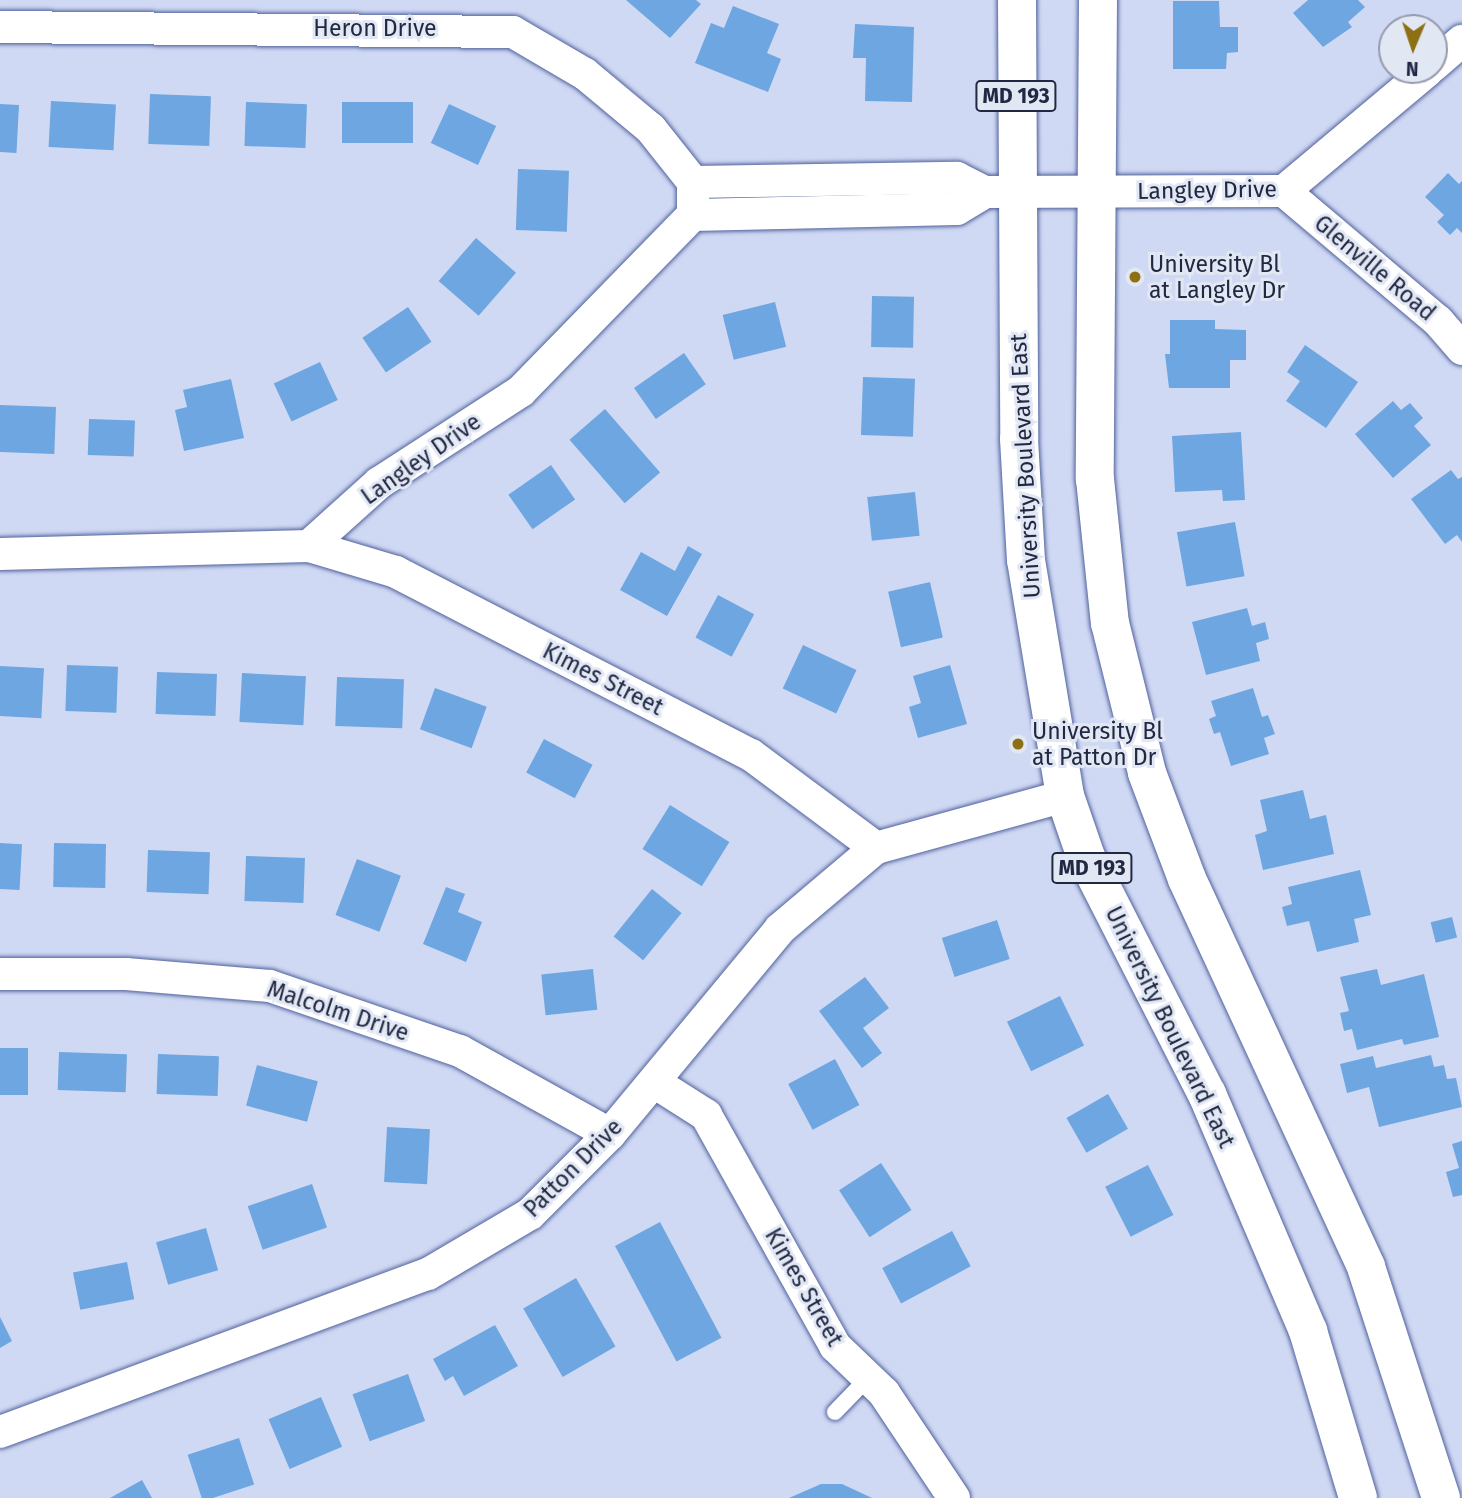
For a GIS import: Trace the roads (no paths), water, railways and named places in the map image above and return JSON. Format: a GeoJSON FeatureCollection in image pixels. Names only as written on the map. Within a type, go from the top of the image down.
{"type":"FeatureCollection","features":[{"type":"Feature","properties":{"kind":"main road","name":"University Boulevard East"},"geometry":{"type":"LineString","coordinates":[[1017,0],[1001,192],[1026,560],[1065,796],[1086,857],[1207,1094],[1308,1331],[1358,1498]]}},
{"type":"Feature","properties":{"kind":"main road"},"geometry":{"type":"LineString","coordinates":[[1098,0],[1094,191],[1095,479],[1110,623],[1147,772],[1187,879],[1366,1267],[1441,1498]]}},
{"type":"Feature","properties":{"kind":"street","name":"Heron Drive"},"geometry":{"type":"LineString","coordinates":[[0,27],[513,32],[585,74],[651,129],[693,183]]}},
{"type":"Feature","properties":{"kind":"street"},"geometry":{"type":"LineString","coordinates":[[1448,53],[1462,41]]}},
{"type":"Feature","properties":{"kind":"street","name":"Langley Drive"},"geometry":{"type":"LineString","coordinates":[[693,183],[957,178],[1001,192],[1284,191],[1411,84]]}},
{"type":"Feature","properties":{"kind":"street"},"geometry":{"type":"LineString","coordinates":[[693,183],[693,215]]}},
{"type":"Feature","properties":{"kind":"street","name":"Glenville Road"},"geometry":{"type":"LineString","coordinates":[[1284,191],[1438,321],[1462,349]]}},
{"type":"Feature","properties":{"kind":"street","name":"Langley Drive"},"geometry":{"type":"LineString","coordinates":[[309,546],[379,483],[521,391],[693,215],[957,209],[1001,192]]}},
{"type":"Feature","properties":{"kind":"street"},"geometry":{"type":"LineString","coordinates":[[0,554],[309,546]]}},
{"type":"Feature","properties":{"kind":"street","name":"Kimes Street"},"geometry":{"type":"LineString","coordinates":[[309,546],[396,572],[751,755],[876,848]]}},
{"type":"Feature","properties":{"kind":"street","name":"Patton Drive"},"geometry":{"type":"LineString","coordinates":[[0,1432],[428,1274],[530,1214],[610,1134],[780,929],[876,848],[1065,796]]}},
{"type":"Feature","properties":{"kind":"street","name":"Malcolm Drive"},"geometry":{"type":"LineString","coordinates":[[0,974],[126,974],[270,986],[460,1051],[610,1134]]}},
{"type":"Feature","properties":{"kind":"street","name":"Kimes Street"},"geometry":{"type":"LineString","coordinates":[[654,1082],[706,1115],[835,1346],[884,1394],[954,1498]]}},
{"type":"Feature","properties":{"kind":"lane"},"geometry":{"type":"LineString","coordinates":[[835,1412],[868,1378]]}},
{"type":"Feature","properties":{"kind":"place","name":"University Bl at Langley Dr"},"geometry":{"type":"Point","coordinates":[1135,277]}},
{"type":"Feature","properties":{"kind":"place","name":"University Bl at Patton Dr"},"geometry":{"type":"Point","coordinates":[1018,744]}}]}
